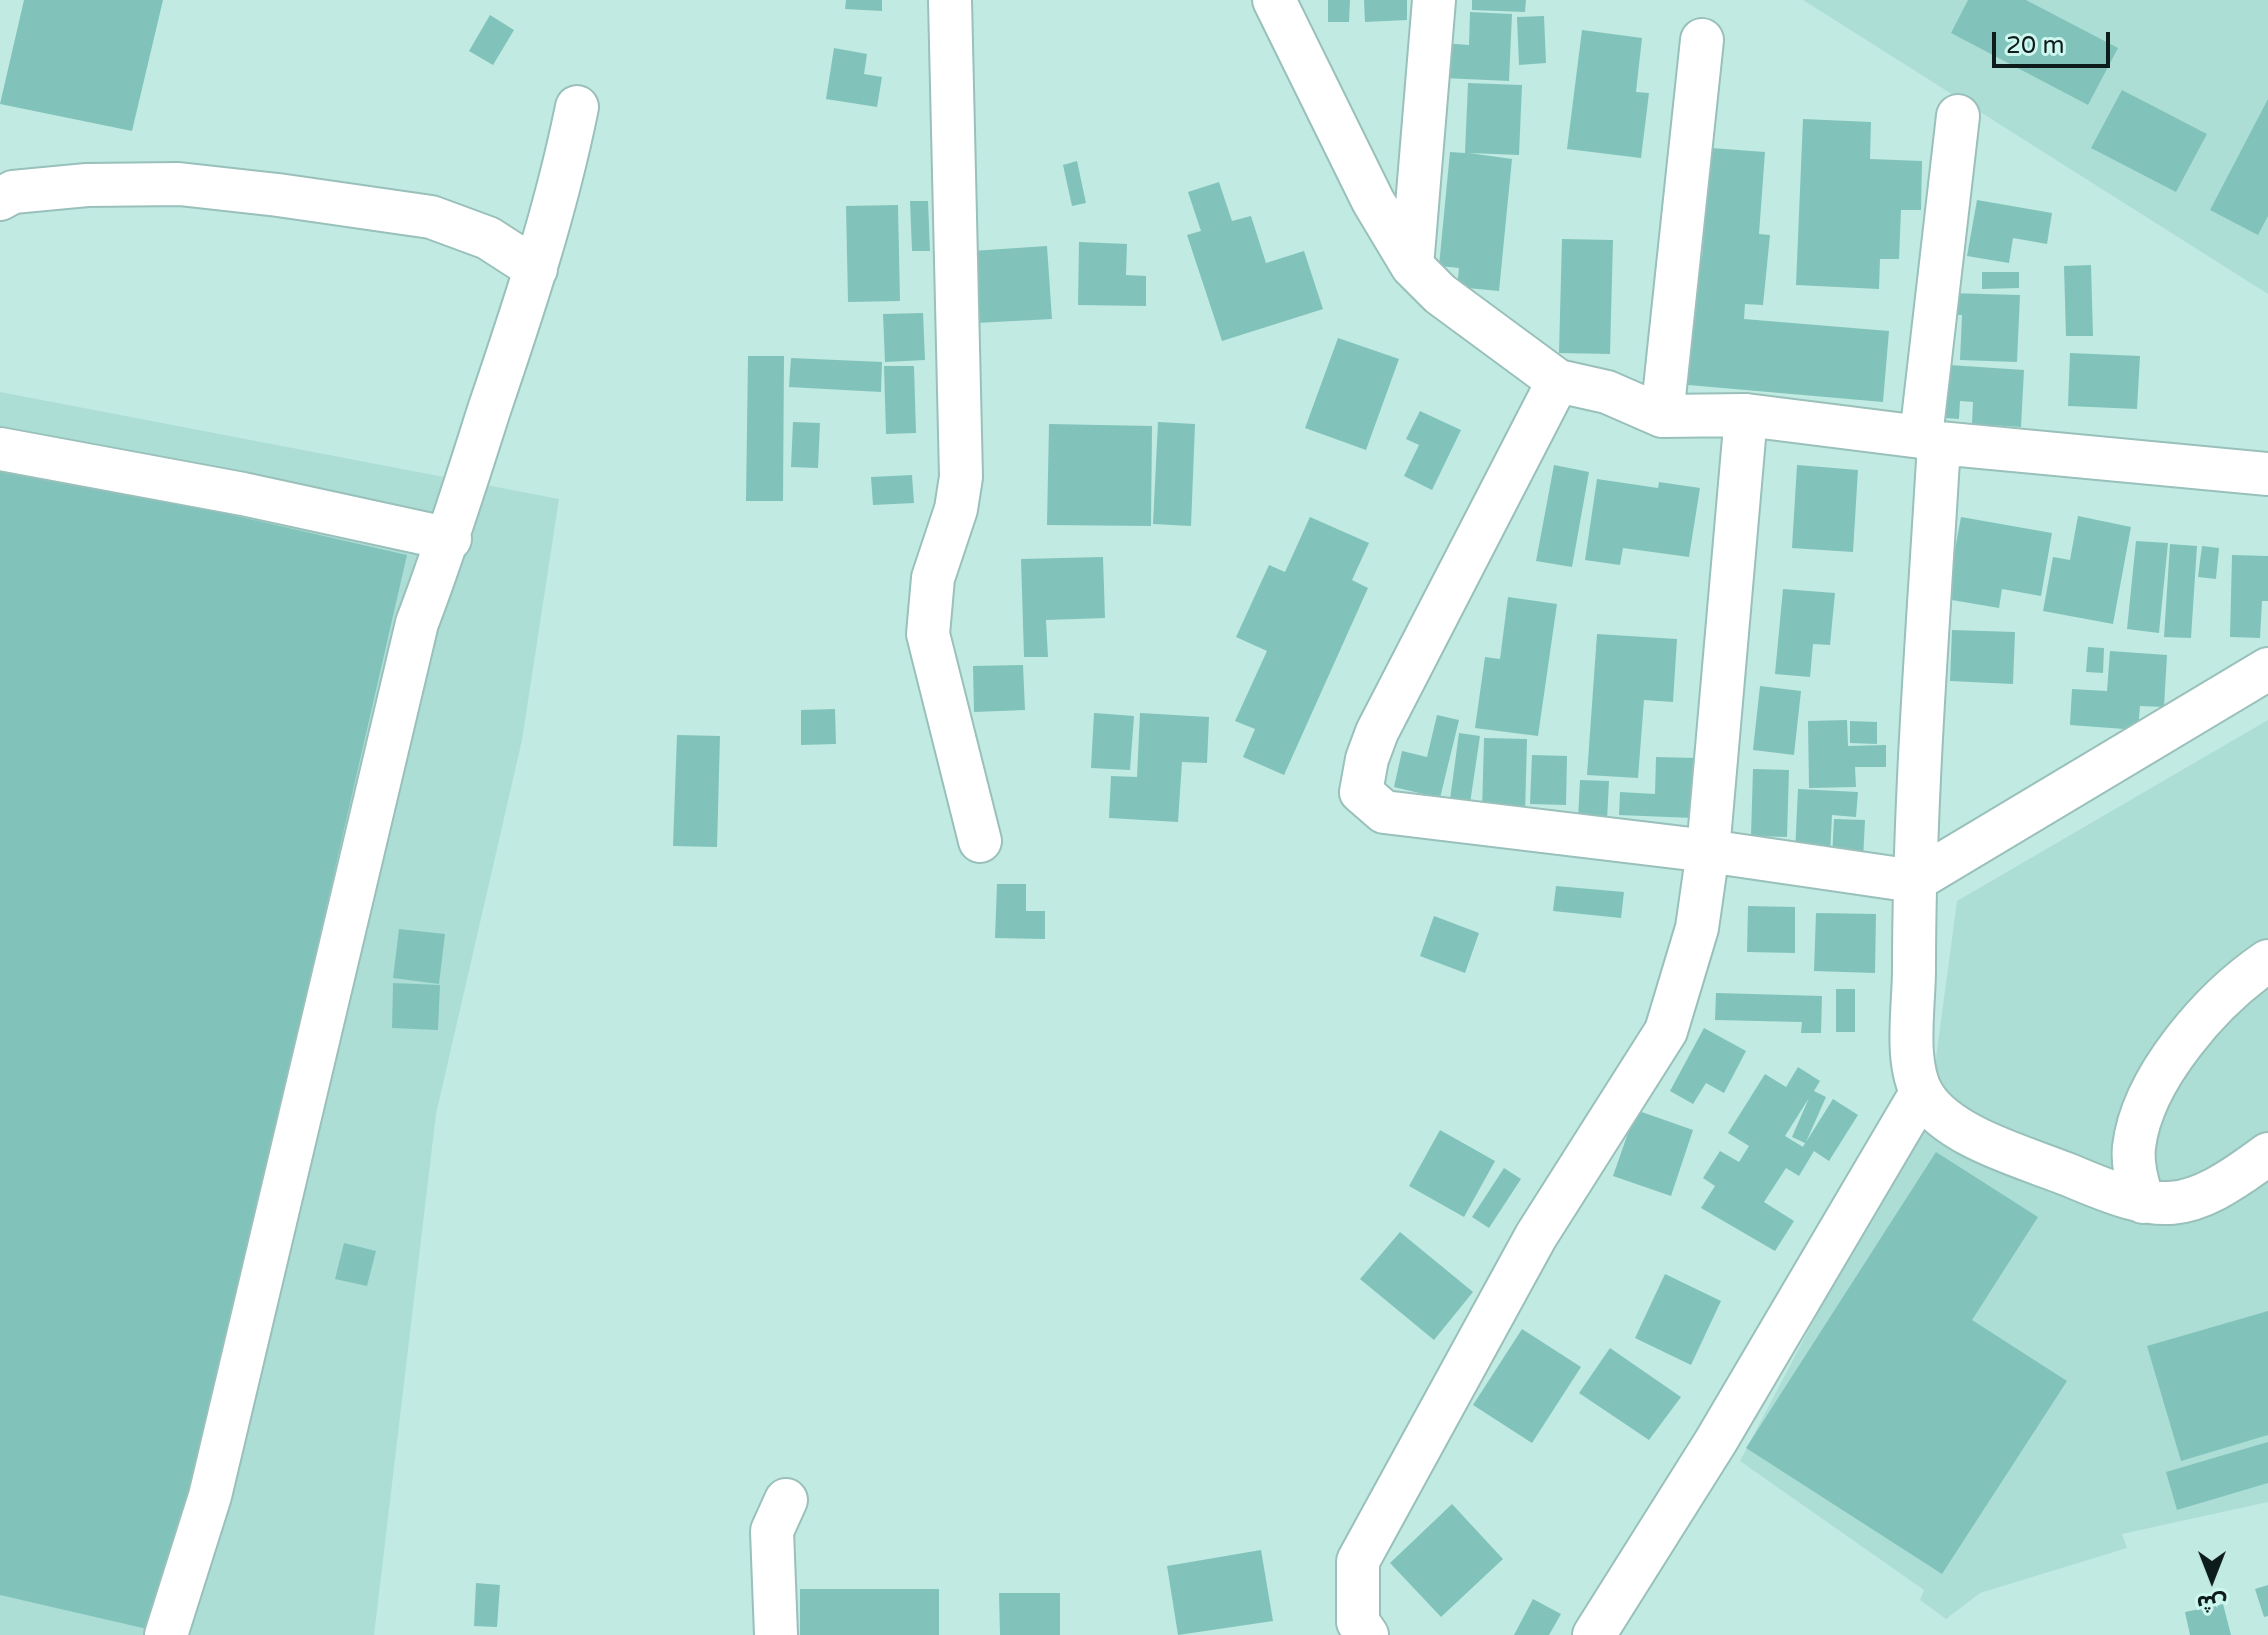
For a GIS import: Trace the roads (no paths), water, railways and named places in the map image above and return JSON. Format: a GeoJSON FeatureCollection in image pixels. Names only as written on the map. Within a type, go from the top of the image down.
{"type":"FeatureCollection","features":[{"type":"Feature","properties":{"kind":"street"},"geometry":{"type":"LineString","coordinates":[[950,0],[961,477],[956,509],[933,578],[928,634],[980,841]]}},
{"type":"Feature","properties":{"kind":"street"},"geometry":{"type":"LineString","coordinates":[[1274,0],[1373,201],[1412,266],[1440,294],[1558,381],[1607,392],[1662,416],[1746,415],[1930,440],[2268,474]]}},
{"type":"Feature","properties":{"kind":"street"},"geometry":{"type":"LineString","coordinates":[[1412,266],[1434,0]]}},
{"type":"Feature","properties":{"kind":"street"},"geometry":{"type":"LineString","coordinates":[[1662,416],[1702,40]]}},
{"type":"Feature","properties":{"kind":"street"},"geometry":{"type":"LineString","coordinates":[[166,1635],[210,1496],[417,623],[450,539],[536,269],[560,191],[577,107]]}},
{"type":"Feature","properties":{"kind":"street"},"geometry":{"type":"LineString","coordinates":[[1958,116],[1930,440],[1911,1052],[1921,1093],[1933,1110],[1969,1134],[2109,1192],[2143,1202],[2179,1202],[2205,1196],[2268,1154]]}},
{"type":"Feature","properties":{"kind":"street"},"geometry":{"type":"LineString","coordinates":[[0,199],[13,192],[163,184],[278,195],[431,217],[488,238],[536,269]]}},
{"type":"Feature","properties":{"kind":"street"},"geometry":{"type":"LineString","coordinates":[[1558,381],[1377,732],[1367,759],[1361,792],[1384,812],[1708,851],[1914,881],[2268,669]]}},
{"type":"Feature","properties":{"kind":"street"},"geometry":{"type":"LineString","coordinates":[[1367,1635],[1358,1622],[1358,1561],[1536,1236],[1666,1031],[1697,928],[1708,851],[1746,415]]}},
{"type":"Feature","properties":{"kind":"street"},"geometry":{"type":"LineString","coordinates":[[0,449],[243,494],[450,539]]}},
{"type":"Feature","properties":{"kind":"street"},"geometry":{"type":"LineString","coordinates":[[2143,1202],[2134,1147],[2146,1104],[2166,1069],[2218,1001],[2268,961]]}},
{"type":"Feature","properties":{"kind":"street"},"geometry":{"type":"LineString","coordinates":[[1594,1635],[1716,1441],[1921,1093]]}},
{"type":"Feature","properties":{"kind":"street"},"geometry":{"type":"LineString","coordinates":[[776,1635],[772,1531],[786,1500]]}}]}
